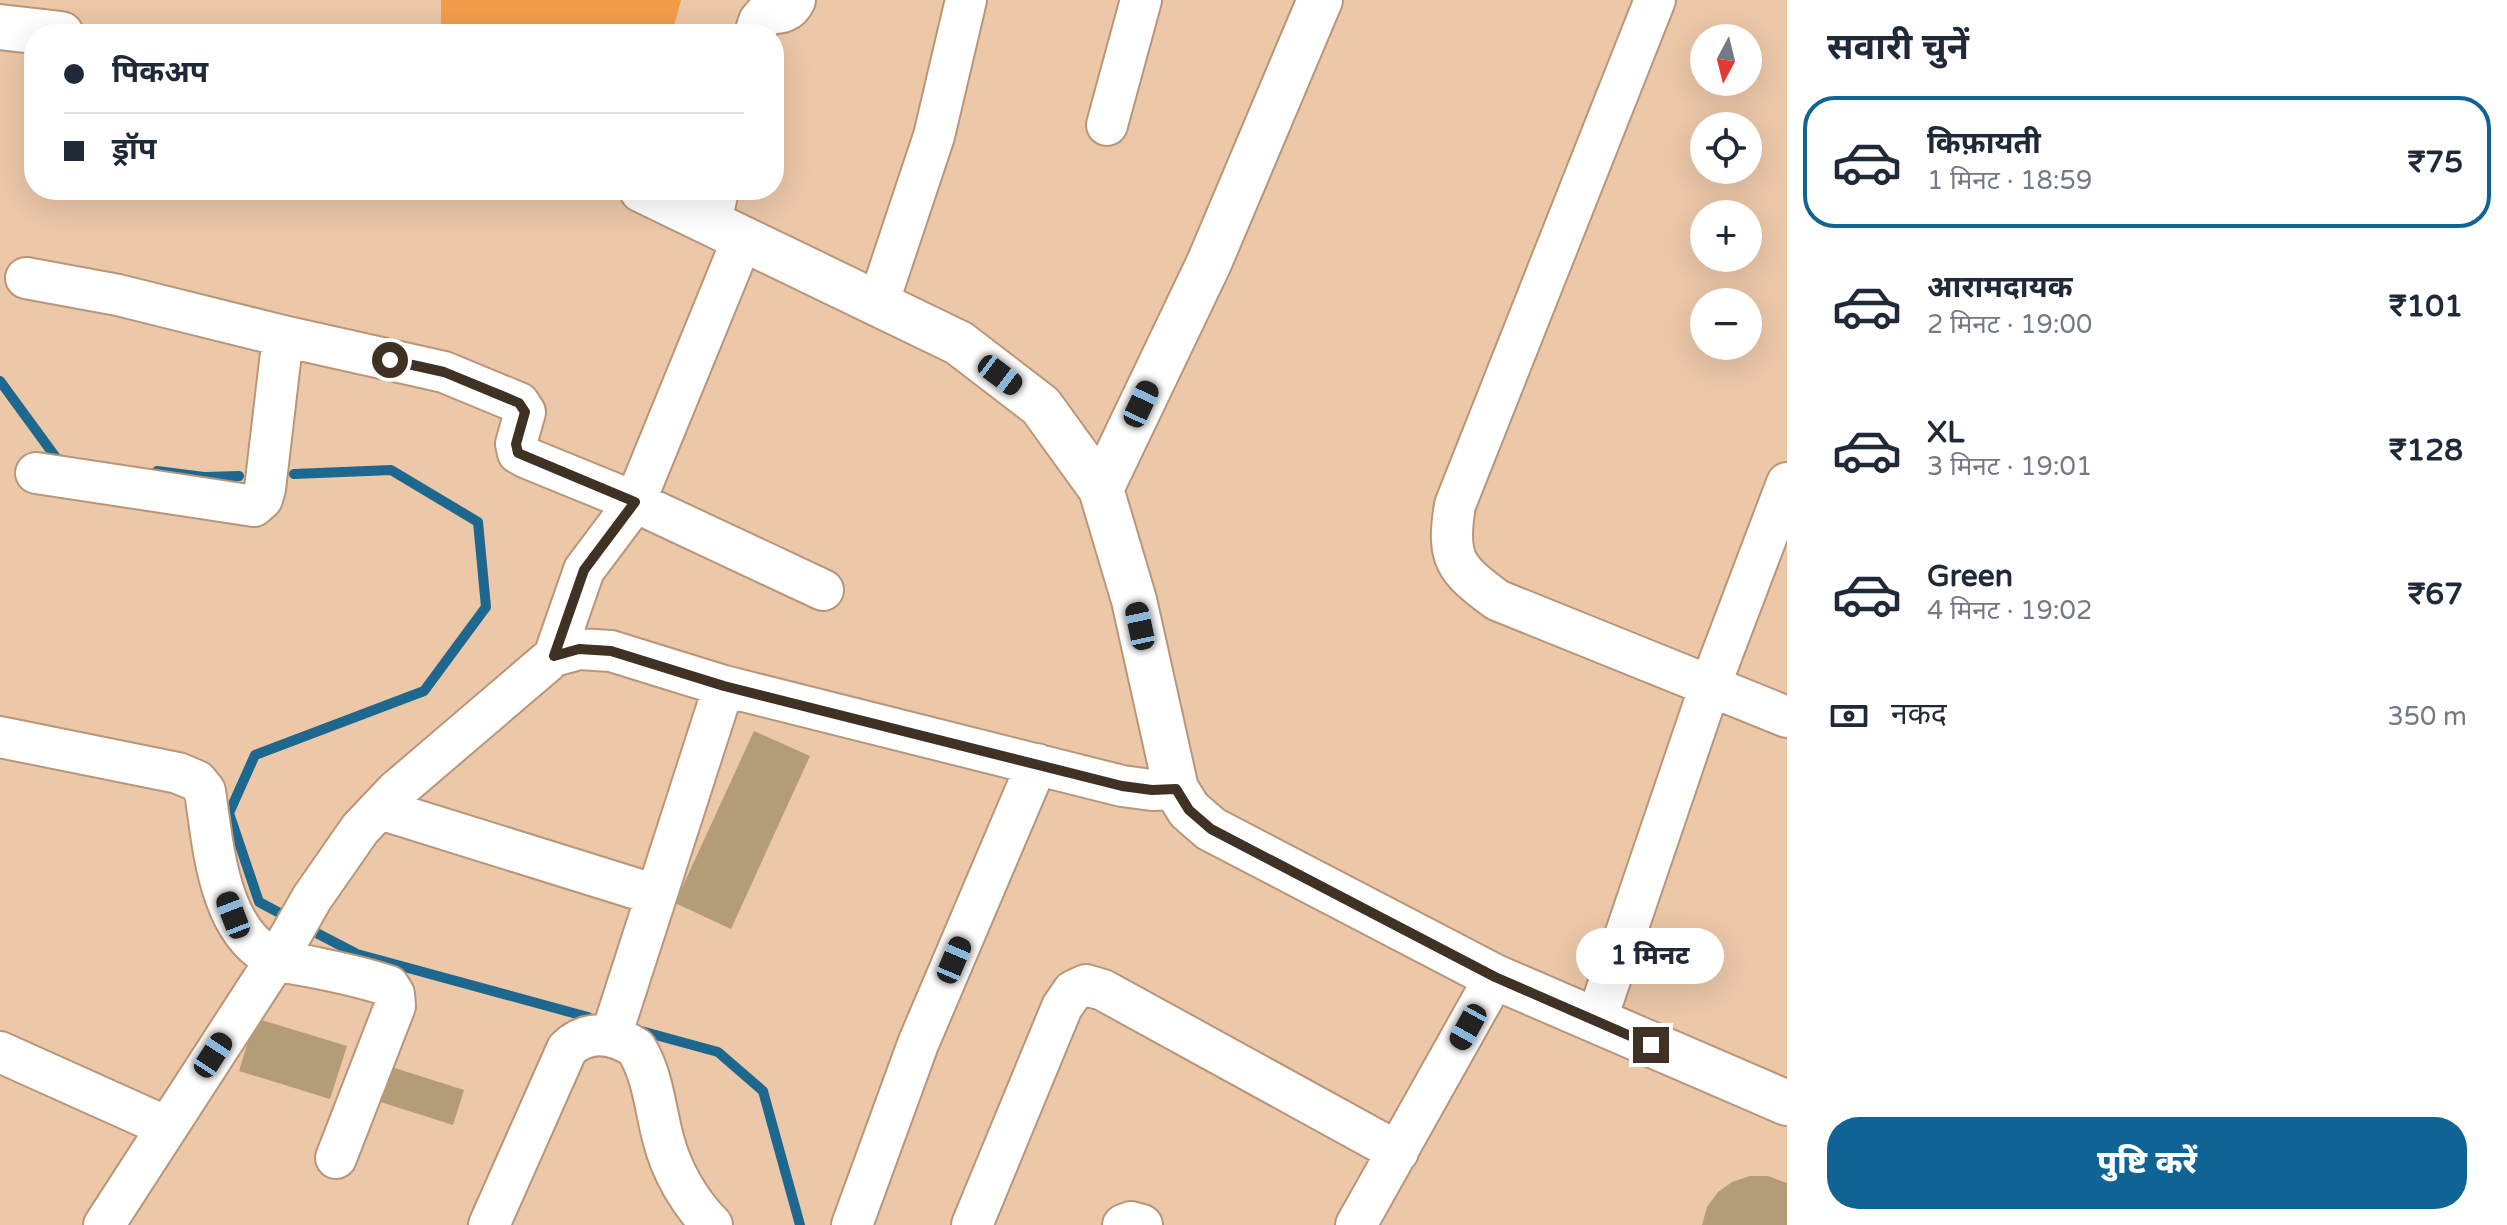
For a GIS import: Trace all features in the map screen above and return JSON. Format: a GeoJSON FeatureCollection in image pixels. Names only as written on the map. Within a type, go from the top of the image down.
{"type":"FeatureCollection","features":[{"type":"Feature","properties":{"kind":"street"},"geometry":{"type":"LineString","coordinates":[[758,24],[765,14],[783,13],[795,0]]}},
{"type":"Feature","properties":{"kind":"street"},"geometry":{"type":"LineString","coordinates":[[878,304],[934,136],[966,0]]}},
{"type":"Feature","properties":{"kind":"street"},"geometry":{"type":"LineString","coordinates":[[1107,125],[1141,0]]}},
{"type":"Feature","properties":{"kind":"street"},"geometry":{"type":"LineString","coordinates":[[1101,489],[1209,263],[1320,0]]}},
{"type":"Feature","properties":{"kind":"street"},"geometry":{"type":"LineString","coordinates":[[1655,0],[1455,505],[1451,533],[1455,561],[1472,582],[1497,600],[1787,717]]}},
{"type":"Feature","properties":{"kind":"street"},"geometry":{"type":"LineString","coordinates":[[0,27],[24,30]]}},
{"type":"Feature","properties":{"kind":"street"},"geometry":{"type":"LineString","coordinates":[[672,200],[724,217],[878,304],[959,343],[1041,406],[1101,489],[1134,600],[1176,789],[1189,810],[1211,829],[1495,977],[1787,1103]]}},
{"type":"Feature","properties":{"kind":"street"},"geometry":{"type":"LineString","coordinates":[[554,656],[584,570],[635,502],[724,217]]}},
{"type":"Feature","properties":{"kind":"street"},"geometry":{"type":"LineString","coordinates":[[26,278],[118,295],[444,372],[519,403],[525,412],[516,444],[518,453],[635,502],[823,590]]}},
{"type":"Feature","properties":{"kind":"street"},"geometry":{"type":"LineString","coordinates":[[36,473],[254,506],[262,499],[265,489],[283,336]]}},
{"type":"Feature","properties":{"kind":"street"},"geometry":{"type":"LineString","coordinates":[[1596,1021],[1710,686],[1787,483]]}},
{"type":"Feature","properties":{"kind":"street"},"geometry":{"type":"LineString","coordinates":[[104,1225],[280,953],[312,898],[360,829],[396,791],[554,656],[579,649],[611,651],[724,686],[1122,786],[1176,789]]}},
{"type":"Feature","properties":{"kind":"street"},"geometry":{"type":"LineString","coordinates":[[611,1036],[724,686]]}},
{"type":"Feature","properties":{"kind":"street"},"geometry":{"type":"LineString","coordinates":[[0,737],[178,773],[197,781],[205,791],[219,879],[233,915],[254,945],[389,986],[394,994],[395,1006],[336,1158]]}},
{"type":"Feature","properties":{"kind":"street"},"geometry":{"type":"LineString","coordinates":[[852,1225],[918,1044],[1037,764]]}},
{"type":"Feature","properties":{"kind":"street"},"geometry":{"type":"LineString","coordinates":[[380,809],[656,895]]}},
{"type":"Feature","properties":{"kind":"street"},"geometry":{"type":"LineString","coordinates":[[1356,1225],[1495,977]]}},
{"type":"Feature","properties":{"kind":"street"},"geometry":{"type":"LineString","coordinates":[[972,1225],[1062,1007],[1073,991],[1086,985],[1103,990],[1398,1152]]}},
{"type":"Feature","properties":{"kind":"street"},"geometry":{"type":"LineString","coordinates":[[489,1225],[567,1049],[577,1040],[591,1035],[611,1036],[636,1048],[651,1087],[663,1141],[684,1190],[712,1225]]}},
{"type":"Feature","properties":{"kind":"street"},"geometry":{"type":"LineString","coordinates":[[0,1052],[167,1127]]}},
{"type":"Feature","properties":{"kind":"street"},"geometry":{"type":"LineString","coordinates":[[1123,1225],[1131,1222],[1142,1225]]}},
{"type":"Feature","properties":{"kind":"shaded area"},"geometry":{"type":"Polygon","coordinates":[[[441,0],[681,0],[675,24],[441,24],[441,0]]]}},
{"type":"Feature","properties":{"kind":"building"},"geometry":{"type":"Polygon","coordinates":[[[754,731],[810,756],[731,929],[675,903],[754,731]]]}},
{"type":"Feature","properties":{"kind":"building"},"geometry":{"type":"Polygon","coordinates":[[[255,1018],[347,1046],[330,1099],[239,1071],[255,1018]]]}},
{"type":"Feature","properties":{"kind":"building"},"geometry":{"type":"Polygon","coordinates":[[[382,1064],[464,1090],[453,1125],[371,1099],[382,1064]]]}},
{"type":"Feature","properties":{"kind":"building"},"geometry":{"type":"Polygon","coordinates":[[[1750,1176],[1768,1176],[1787,1183],[1787,1225],[1702,1225],[1707,1207],[1718,1192],[1732,1182],[1750,1176]]]}},
{"type":"Feature","properties":{"kind":"waterway"},"geometry":{"type":"LineString","coordinates":[[0,381],[57,459],[66,461]]}},
{"type":"Feature","properties":{"kind":"waterway"},"geometry":{"type":"LineString","coordinates":[[291,919],[259,902],[229,813],[255,755],[424,691],[486,607],[478,522],[391,470],[294,474]]}},
{"type":"Feature","properties":{"kind":"waterway"},"geometry":{"type":"LineString","coordinates":[[157,471],[204,477],[239,476]]}},
{"type":"Feature","properties":{"kind":"waterway"},"geometry":{"type":"LineString","coordinates":[[305,927],[357,954],[588,1017]]}},
{"type":"Feature","properties":{"kind":"waterway"},"geometry":{"type":"LineString","coordinates":[[641,1031],[718,1052],[763,1091],[800,1225]]}},
{"type":"Feature","properties":{"kind":"route"},"geometry":{"type":"LineString","coordinates":[[390,360],[444,372],[519,403],[525,412],[516,444],[518,453],[635,502],[584,570],[554,656],[579,649],[611,651],[724,686],[1122,786],[1176,789],[1189,810],[1211,829],[1495,977],[1651,1045]]}}]}
